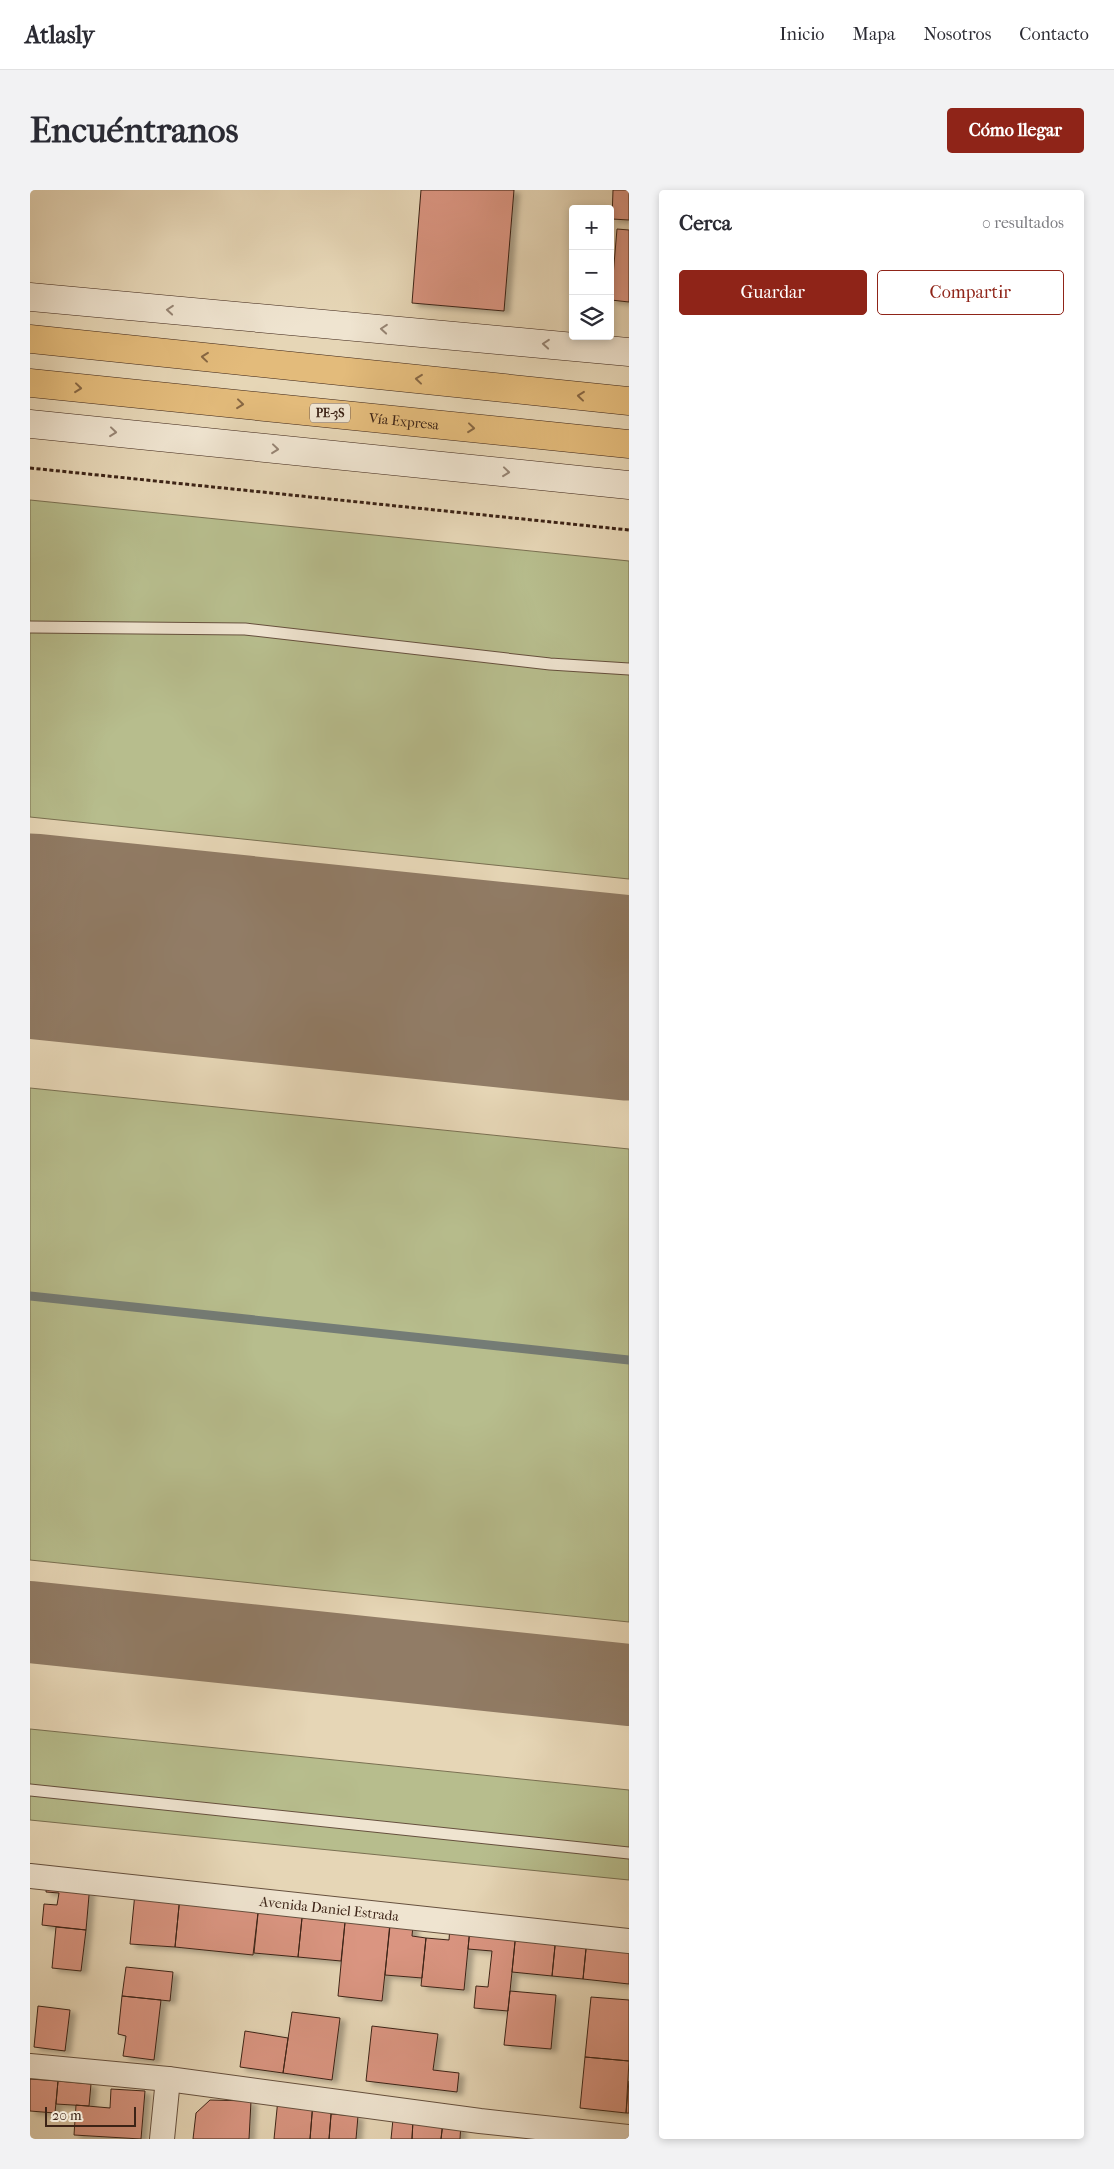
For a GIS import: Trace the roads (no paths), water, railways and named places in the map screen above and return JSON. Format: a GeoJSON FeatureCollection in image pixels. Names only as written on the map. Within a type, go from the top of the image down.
{"type":"FeatureCollection","features":[{"type":"Feature","properties":{"kind":"main road"},"geometry":{"type":"LineString","coordinates":[[30,297],[629,352]]}},
{"type":"Feature","properties":{"kind":"main road"},"geometry":{"type":"LineString","coordinates":[[30,339],[629,401]]}},
{"type":"Feature","properties":{"kind":"main road","name":"Vía Expresa"},"geometry":{"type":"LineString","coordinates":[[30,382],[629,444]]}},
{"type":"Feature","properties":{"kind":"main road"},"geometry":{"type":"LineString","coordinates":[[30,424],[629,485]]}},
{"type":"Feature","properties":{"kind":"street","name":"Avenida Daniel Estrada"},"geometry":{"type":"LineString","coordinates":[[30,1876],[629,1941]]}},
{"type":"Feature","properties":{"kind":"street"},"geometry":{"type":"LineString","coordinates":[[30,2066],[168,2079],[479,2130],[629,2137]]}},
{"type":"Feature","properties":{"kind":"street"},"geometry":{"type":"LineString","coordinates":[[162,2139],[168,2079]]}},
{"type":"Feature","properties":{"kind":"lane"},"geometry":{"type":"LineString","coordinates":[[30,627],[245,629],[550,664],[629,669]]}},
{"type":"Feature","properties":{"kind":"lane"},"geometry":{"type":"LineString","coordinates":[[30,1790],[629,1853]]}},
{"type":"Feature","properties":{"kind":"waterway"},"geometry":{"type":"LineString","coordinates":[[30,1296],[629,1360]]}}]}
